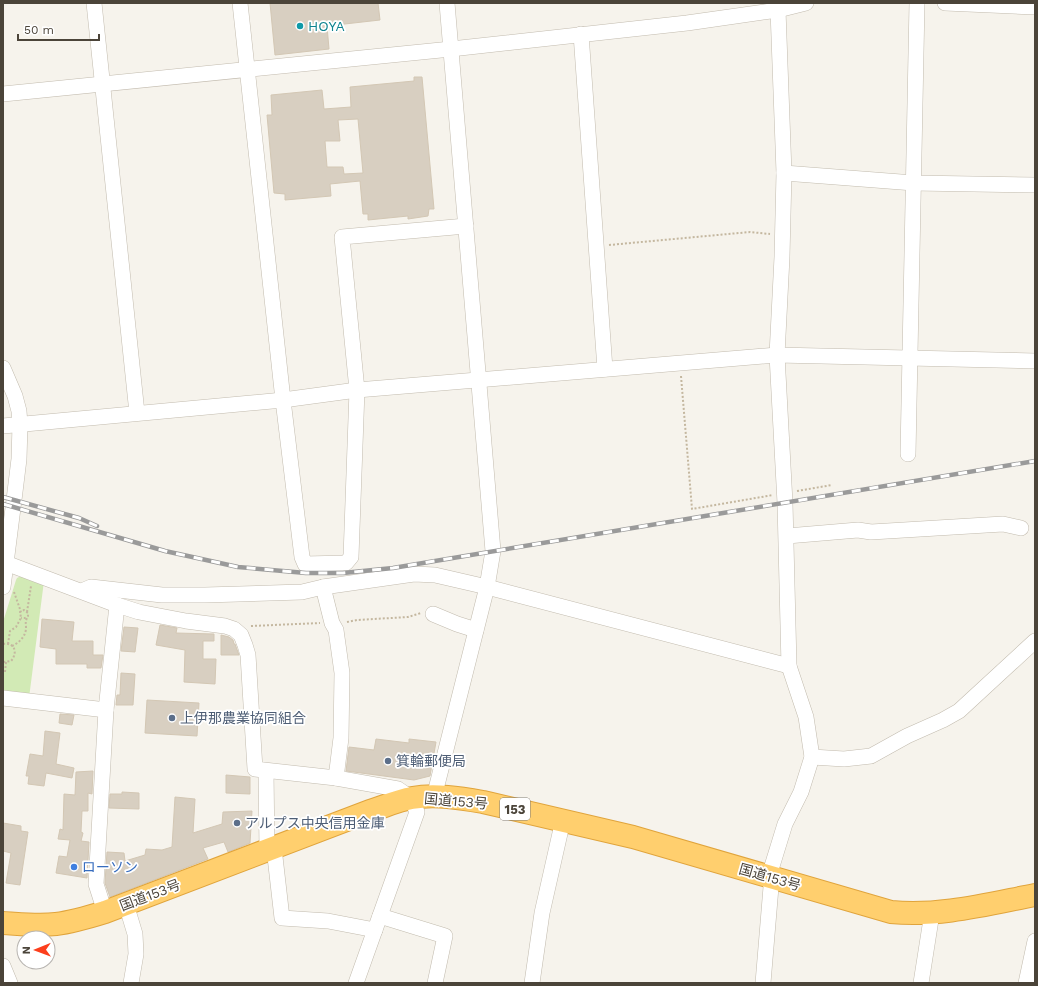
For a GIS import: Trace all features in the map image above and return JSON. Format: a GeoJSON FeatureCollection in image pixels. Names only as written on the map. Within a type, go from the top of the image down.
{"type":"FeatureCollection","features":[{"type":"Feature","properties":{"kind":"highway","name":"国道153号"},"geometry":{"type":"LineString","coordinates":[[3,922],[38,925],[71,922],[105,912],[370,811],[412,798],[434,797],[462,798],[483,802],[633,836],[891,912],[907,914],[932,913],[1035,895]]}},
{"type":"Feature","properties":{"kind":"street"},"geometry":{"type":"LineString","coordinates":[[94,3],[137,414]]}},
{"type":"Feature","properties":{"kind":"street"},"geometry":{"type":"LineString","coordinates":[[240,3],[283,400],[302,557],[305,564],[346,563],[351,557],[357,390],[342,237],[466,226]]}},
{"type":"Feature","properties":{"kind":"street"},"geometry":{"type":"LineString","coordinates":[[434,797],[487,587],[493,551],[447,3]]}},
{"type":"Feature","properties":{"kind":"street"},"geometry":{"type":"LineString","coordinates":[[3,94],[451,49],[687,23],[778,10],[806,3]]}},
{"type":"Feature","properties":{"kind":"street"},"geometry":{"type":"LineString","coordinates":[[908,454],[917,3]]}},
{"type":"Feature","properties":{"kind":"street"},"geometry":{"type":"LineString","coordinates":[[945,3],[1035,7]]}},
{"type":"Feature","properties":{"kind":"street"},"geometry":{"type":"LineString","coordinates":[[763,983],[771,887],[769,876],[785,824],[801,792],[812,757],[806,717],[789,666],[787,536],[777,355],[783,235],[784,173],[778,10]]}},
{"type":"Feature","properties":{"kind":"street"},"geometry":{"type":"LineString","coordinates":[[581,34],[604,369]]}},
{"type":"Feature","properties":{"kind":"street"},"geometry":{"type":"LineString","coordinates":[[784,173],[914,184],[1035,185]]}},
{"type":"Feature","properties":{"kind":"street"},"geometry":{"type":"LineString","coordinates":[[3,426],[283,400],[357,390],[777,355],[1035,361]]}},
{"type":"Feature","properties":{"kind":"street"},"geometry":{"type":"LineString","coordinates":[[3,368],[15,396],[19,411],[20,425],[19,459],[5,562],[7,588]]}},
{"type":"Feature","properties":{"kind":"street"},"geometry":{"type":"LineString","coordinates":[[787,536],[858,530],[871,532],[996,525],[1021,528]]}},
{"type":"Feature","properties":{"kind":"street"},"geometry":{"type":"LineString","coordinates":[[5,562],[139,612],[186,621],[225,626],[234,629],[241,635],[246,644],[248,655],[255,769],[336,778],[398,789],[412,798],[417,812],[356,983]]}},
{"type":"Feature","properties":{"kind":"street"},"geometry":{"type":"LineString","coordinates":[[82,591],[91,587],[162,595],[205,596],[302,592],[323,587],[414,574],[435,575],[487,587],[789,666]]}},
{"type":"Feature","properties":{"kind":"street"},"geometry":{"type":"LineString","coordinates":[[323,587],[332,623],[336,630],[342,673],[341,738],[336,778]]}},
{"type":"Feature","properties":{"kind":"street"},"geometry":{"type":"LineString","coordinates":[[105,912],[96,884],[106,710],[117,605]]}},
{"type":"Feature","properties":{"kind":"street"},"geometry":{"type":"LineString","coordinates":[[433,614],[476,630]]}},
{"type":"Feature","properties":{"kind":"street"},"geometry":{"type":"LineString","coordinates":[[812,757],[844,759],[871,756],[907,736],[943,720],[959,711],[1035,641]]}},
{"type":"Feature","properties":{"kind":"street"},"geometry":{"type":"LineString","coordinates":[[3,698],[106,710]]}},
{"type":"Feature","properties":{"kind":"street"},"geometry":{"type":"LineString","coordinates":[[266,771],[270,849],[282,918],[378,923],[445,936],[435,983]]}},
{"type":"Feature","properties":{"kind":"street"},"geometry":{"type":"LineString","coordinates":[[532,983],[542,914],[563,820]]}},
{"type":"Feature","properties":{"kind":"street"},"geometry":{"type":"LineString","coordinates":[[126,904],[135,934],[136,954],[131,983]]}},
{"type":"Feature","properties":{"kind":"street"},"geometry":{"type":"LineString","coordinates":[[921,983],[932,913]]}},
{"type":"Feature","properties":{"kind":"street"},"geometry":{"type":"LineString","coordinates":[[1026,983],[1035,941]]}},
{"type":"Feature","properties":{"kind":"street"},"geometry":{"type":"LineString","coordinates":[[3,966],[10,983]]}},
{"type":"Feature","properties":{"kind":"path"},"geometry":{"type":"LineString","coordinates":[[596,246],[750,232],[783,235]]}},
{"type":"Feature","properties":{"kind":"path"},"geometry":{"type":"LineString","coordinates":[[680,363],[692,509],[832,485]]}},
{"type":"Feature","properties":{"kind":"path"},"geometry":{"type":"LineString","coordinates":[[12,646],[21,640],[26,632],[25,622],[32,581]]}},
{"type":"Feature","properties":{"kind":"path"},"geometry":{"type":"LineString","coordinates":[[7,588],[14,593],[21,612],[21,618],[16,627],[10,631],[8,644]]}},
{"type":"Feature","properties":{"kind":"path"},"geometry":{"type":"LineString","coordinates":[[21,612],[24,610],[27,612]]}},
{"type":"Feature","properties":{"kind":"path"},"geometry":{"type":"LineString","coordinates":[[21,618],[25,618],[27,616]]}},
{"type":"Feature","properties":{"kind":"path"},"geometry":{"type":"LineString","coordinates":[[3,644],[8,644],[15,650],[14,657],[11,661],[4,662],[5,672]]}},
{"type":"Feature","properties":{"kind":"green space"},"geometry":{"type":"Polygon","coordinates":[[[21,576],[35,582],[44,581],[29,698],[3,694],[3,622],[16,580],[21,576]]]}},
{"type":"Feature","properties":{"kind":"building","name":"HOYA"},"geometry":{"type":"Polygon","coordinates":[[[270,3],[378,3],[380,20],[327,26],[329,49],[275,55],[270,3]]]}},
{"type":"Feature","properties":{"kind":"building"},"geometry":{"type":"Polygon","coordinates":[[[414,77],[422,77],[434,209],[429,209],[428,216],[408,219],[408,216],[368,220],[368,214],[363,214],[360,181],[330,184],[331,196],[285,200],[285,194],[274,193],[267,115],[272,115],[271,95],[322,90],[324,109],[351,107],[350,87],[414,81],[414,77]],[[358,119],[338,120],[340,141],[325,141],[327,167],[343,167],[344,174],[363,173],[358,119]]]}},
{"type":"Feature","properties":{"kind":"building"},"geometry":{"type":"Polygon","coordinates":[[[42,619],[74,622],[72,641],[93,641],[93,655],[103,655],[101,668],[87,668],[87,664],[56,664],[56,649],[40,647],[42,619]]]}},
{"type":"Feature","properties":{"kind":"building"},"geometry":{"type":"Polygon","coordinates":[[[160,625],[177,628],[176,633],[214,634],[214,641],[203,641],[203,659],[216,659],[215,684],[184,682],[185,650],[156,645],[160,625]]]}},
{"type":"Feature","properties":{"kind":"building"},"geometry":{"type":"Polygon","coordinates":[[[124,627],[138,628],[135,652],[121,651],[124,627]]]}},
{"type":"Feature","properties":{"kind":"building"},"geometry":{"type":"Polygon","coordinates":[[[221,635],[229,637],[233,640],[239,655],[221,655],[221,635]]]}},
{"type":"Feature","properties":{"kind":"building"},"geometry":{"type":"Polygon","coordinates":[[[121,673],[135,674],[133,705],[116,705],[117,695],[120,695],[121,673]]]}},
{"type":"Feature","properties":{"kind":"building","name":"上伊那農業協同組合"},"geometry":{"type":"Polygon","coordinates":[[[147,700],[199,703],[197,736],[145,733],[147,700]]]}},
{"type":"Feature","properties":{"kind":"building"},"geometry":{"type":"Polygon","coordinates":[[[60,714],[74,715],[72,725],[59,723],[60,714]]]}},
{"type":"Feature","properties":{"kind":"building"},"geometry":{"type":"Polygon","coordinates":[[[45,731],[60,733],[56,764],[74,768],[72,778],[46,773],[44,786],[28,784],[29,776],[26,776],[30,754],[43,756],[45,731]]]}},
{"type":"Feature","properties":{"kind":"building","name":"箕輪郵便局"},"geometry":{"type":"Polygon","coordinates":[[[376,739],[409,743],[409,739],[436,742],[430,776],[414,780],[346,771],[349,747],[374,750],[376,739]]]}},
{"type":"Feature","properties":{"kind":"building"},"geometry":{"type":"Polygon","coordinates":[[[93,771],[92,794],[88,793],[88,811],[82,811],[81,832],[83,833],[81,841],[89,842],[87,878],[56,873],[59,856],[67,857],[70,840],[58,839],[60,829],[63,830],[64,794],[75,795],[76,772],[93,771]]]}},
{"type":"Feature","properties":{"kind":"building"},"geometry":{"type":"Polygon","coordinates":[[[226,775],[250,777],[250,794],[226,793],[226,775]]]}},
{"type":"Feature","properties":{"kind":"building"},"geometry":{"type":"Polygon","coordinates":[[[122,792],[139,793],[139,809],[109,808],[110,794],[122,794],[122,792]]]}},
{"type":"Feature","properties":{"kind":"building"},"geometry":{"type":"Polygon","coordinates":[[[175,797],[195,799],[193,833],[222,824],[223,812],[252,811],[250,843],[228,852],[224,842],[203,848],[208,859],[110,897],[105,883],[107,852],[124,853],[125,861],[145,855],[146,849],[162,850],[172,847],[175,797]]]}},
{"type":"Feature","properties":{"kind":"building"},"geometry":{"type":"Polygon","coordinates":[[[3,823],[21,826],[21,831],[28,832],[20,885],[6,883],[11,853],[3,851],[3,823]]]}},
{"type":"Feature","properties":{"kind":"railway"},"geometry":{"type":"LineString","coordinates":[[3,504],[165,551],[238,567],[306,573],[343,573],[393,568],[1035,461]]}},
{"type":"Feature","properties":{"kind":"railway"},"geometry":{"type":"LineString","coordinates":[[3,497],[79,518],[97,526]]}},
{"type":"Feature","properties":{"kind":"place","name":"HOYA"},"geometry":{"type":"Point","coordinates":[300,26]}},
{"type":"Feature","properties":{"kind":"place","name":"上伊那農業協同組合"},"geometry":{"type":"Point","coordinates":[172,718]}},
{"type":"Feature","properties":{"kind":"place","name":"箕輪郵便局"},"geometry":{"type":"Point","coordinates":[388,761]}},
{"type":"Feature","properties":{"kind":"place","name":"アルプス中央信用金庫"},"geometry":{"type":"Point","coordinates":[237,823]}},
{"type":"Feature","properties":{"kind":"place","name":"ローソン"},"geometry":{"type":"Point","coordinates":[74,867]}}]}
